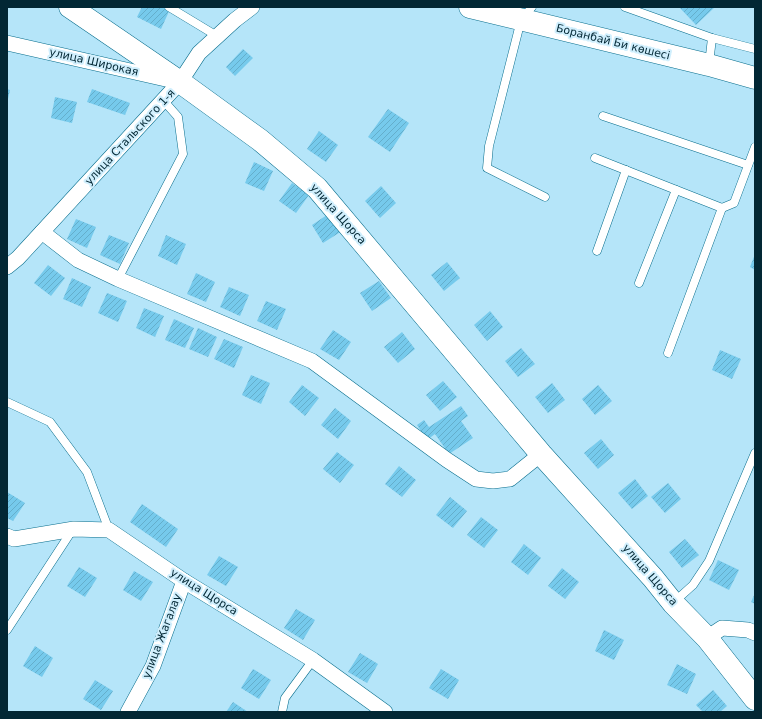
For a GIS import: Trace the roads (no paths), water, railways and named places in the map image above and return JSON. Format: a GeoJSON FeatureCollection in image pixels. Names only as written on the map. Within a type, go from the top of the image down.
{"type":"FeatureCollection","features":[{"type":"Feature","properties":{"kind":"street","name":"улица Щорса"},"geometry":{"type":"LineString","coordinates":[[70,7],[92,18],[260,140],[317,188],[542,454],[648,572],[673,603],[707,638],[755,699]]}},
{"type":"Feature","properties":{"kind":"street","name":"улица Стальского 1-я"},"geometry":{"type":"LineString","coordinates":[[11,258],[42,232],[180,82],[199,52],[252,7]]}},
{"type":"Feature","properties":{"kind":"street","name":"Боранбай Би көшесі"},"geometry":{"type":"LineString","coordinates":[[470,7],[527,14],[755,78]]}},
{"type":"Feature","properties":{"kind":"street","name":"улица Широкая"},"geometry":{"type":"LineString","coordinates":[[7,43],[180,82]]}},
{"type":"Feature","properties":{"kind":"street"},"geometry":{"type":"LineString","coordinates":[[42,232],[78,260],[118,279],[312,361],[447,460],[476,478],[493,481],[510,479],[542,454]]}},
{"type":"Feature","properties":{"kind":"street"},"geometry":{"type":"LineString","coordinates":[[7,536],[14,539],[74,529],[109,530]]}},
{"type":"Feature","properties":{"kind":"street","name":"улица Щорса"},"geometry":{"type":"LineString","coordinates":[[109,530],[184,581],[313,660],[385,712]]}},
{"type":"Feature","properties":{"kind":"street","name":"улица Жагалау"},"geometry":{"type":"LineString","coordinates":[[128,712],[153,666],[184,581]]}},
{"type":"Feature","properties":{"kind":"street"},"geometry":{"type":"LineString","coordinates":[[707,638],[722,628],[748,630],[755,633]]}},
{"type":"Feature","properties":{"kind":"lane"},"geometry":{"type":"LineString","coordinates":[[169,7],[217,36]]}},
{"type":"Feature","properties":{"kind":"lane"},"geometry":{"type":"LineString","coordinates":[[625,7],[712,38],[755,49]]}},
{"type":"Feature","properties":{"kind":"lane"},"geometry":{"type":"LineString","coordinates":[[527,14],[489,146],[487,168],[545,197]]}},
{"type":"Feature","properties":{"kind":"lane"},"geometry":{"type":"LineString","coordinates":[[709,65],[712,38]]}},
{"type":"Feature","properties":{"kind":"lane"},"geometry":{"type":"LineString","coordinates":[[118,279],[183,154],[178,117],[163,100]]}},
{"type":"Feature","properties":{"kind":"lane"},"geometry":{"type":"LineString","coordinates":[[603,116],[748,165]]}},
{"type":"Feature","properties":{"kind":"lane"},"geometry":{"type":"LineString","coordinates":[[595,158],[722,208],[734,203],[755,147]]}},
{"type":"Feature","properties":{"kind":"lane"},"geometry":{"type":"LineString","coordinates":[[597,251],[626,170]]}},
{"type":"Feature","properties":{"kind":"lane"},"geometry":{"type":"LineString","coordinates":[[639,283],[676,190]]}},
{"type":"Feature","properties":{"kind":"lane"},"geometry":{"type":"LineString","coordinates":[[668,353],[722,208]]}},
{"type":"Feature","properties":{"kind":"lane"},"geometry":{"type":"LineString","coordinates":[[7,402],[50,422],[87,472],[109,530]]}},
{"type":"Feature","properties":{"kind":"lane"},"geometry":{"type":"LineString","coordinates":[[673,603],[693,585],[709,561],[755,453]]}},
{"type":"Feature","properties":{"kind":"lane"},"geometry":{"type":"LineString","coordinates":[[7,630],[74,529]]}},
{"type":"Feature","properties":{"kind":"lane"},"geometry":{"type":"LineString","coordinates":[[282,712],[285,698],[313,660]]}}]}
